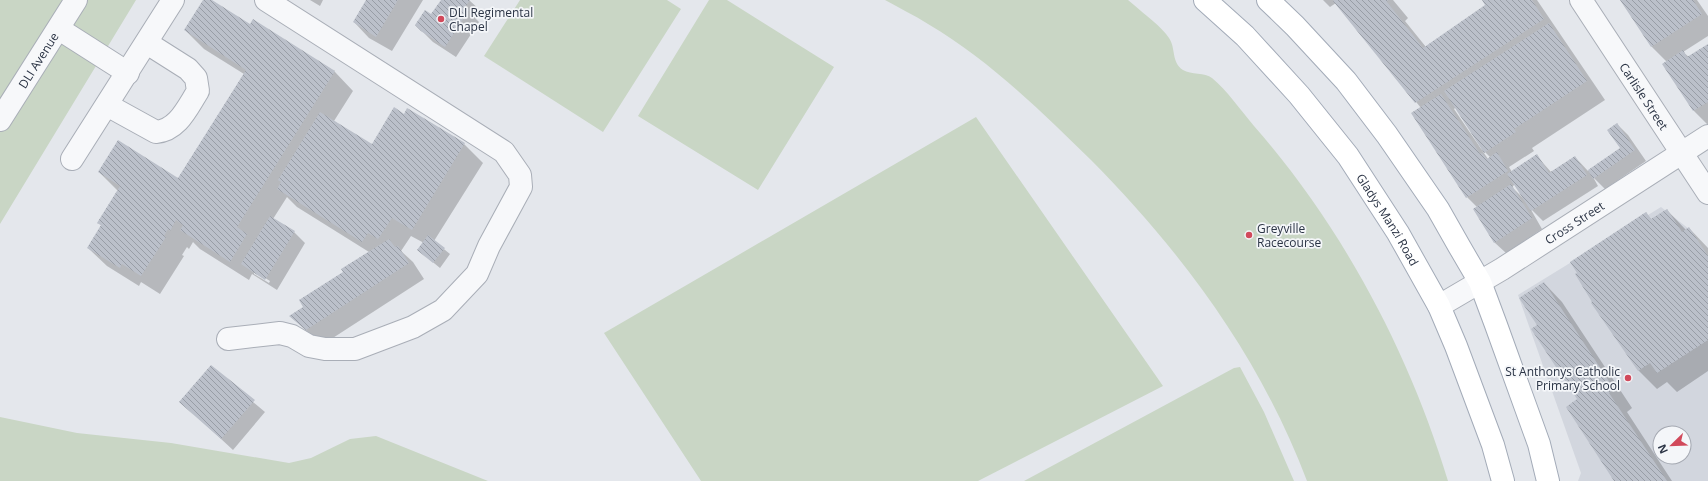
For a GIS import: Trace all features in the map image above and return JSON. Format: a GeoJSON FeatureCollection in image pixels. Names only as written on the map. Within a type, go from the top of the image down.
{"type":"FeatureCollection","features":[{"type":"Feature","properties":{"kind":"main road","name":"Gladys Manzi Road"},"geometry":{"type":"LineString","coordinates":[[1205,0],[1245,36],[1278,71],[1348,156],[1398,233],[1439,306],[1456,346],[1493,445],[1503,481]]}},
{"type":"Feature","properties":{"kind":"main road"},"geometry":{"type":"LineString","coordinates":[[1268,0],[1295,26],[1346,81],[1378,123],[1438,210],[1480,282],[1539,444],[1548,481]]}},
{"type":"Feature","properties":{"kind":"street","name":"DLI Avenue"},"geometry":{"type":"LineString","coordinates":[[0,120],[76,0]]}},
{"type":"Feature","properties":{"kind":"street"},"geometry":{"type":"LineString","coordinates":[[72,159],[173,0]]}},
{"type":"Feature","properties":{"kind":"street"},"geometry":{"type":"LineString","coordinates":[[228,339],[280,333],[314,347],[325,349],[355,349],[413,327],[443,310],[477,274],[489,246],[520,187],[520,175],[504,152],[266,0]]}},
{"type":"Feature","properties":{"kind":"street","name":"Carlisle Street"},"geometry":{"type":"LineString","coordinates":[[1580,0],[1708,193]]}},
{"type":"Feature","properties":{"kind":"street"},"geometry":{"type":"LineString","coordinates":[[59,29],[128,73]]}},
{"type":"Feature","properties":{"kind":"street"},"geometry":{"type":"LineString","coordinates":[[107,105],[156,132],[165,131],[174,127],[198,91],[196,78],[188,69],[147,43]]}},
{"type":"Feature","properties":{"kind":"street","name":"Cross Street"},"geometry":{"type":"LineString","coordinates":[[1439,306],[1480,282],[1708,136]]}},
{"type":"Feature","properties":{"kind":"shaded area","name":"St Anthonys Catholic Primary School"},"geometry":{"type":"Polygon","coordinates":[[[1661,207],[1689,229],[1708,258],[1708,481],[1578,481],[1581,473],[1518,295],[1661,207]]]}},
{"type":"Feature","properties":{"kind":"green space"},"geometry":{"type":"Polygon","coordinates":[[[0,0],[136,0],[0,224],[0,0]]]}},
{"type":"Feature","properties":{"kind":"green space"},"geometry":{"type":"Polygon","coordinates":[[[520,0],[667,0],[681,9],[603,132],[484,56],[520,0]]]}},
{"type":"Feature","properties":{"kind":"green space"},"geometry":{"type":"Polygon","coordinates":[[[709,0],[727,0],[834,67],[758,190],[638,116],[709,0]]]}},
{"type":"Feature","properties":{"kind":"green space","name":"Greyville Racecourse"},"geometry":{"type":"Polygon","coordinates":[[[885,0],[1128,0],[1153,21],[1169,38],[1179,67],[1186,72],[1209,76],[1218,83],[1286,165],[1316,206],[1344,249],[1370,293],[1414,385],[1448,481],[1307,481],[1288,435],[1242,349],[1216,309],[1187,270],[1125,195],[1053,123],[1014,87],[950,38],[885,0]]]}},
{"type":"Feature","properties":{"kind":"green space"},"geometry":{"type":"Polygon","coordinates":[[[976,117],[1163,386],[978,481],[701,481],[604,333],[976,117]]]}},
{"type":"Feature","properties":{"kind":"green space"},"geometry":{"type":"Polygon","coordinates":[[[1240,367],[1264,412],[1294,481],[1024,481],[1234,368],[1240,367]]]}},
{"type":"Feature","properties":{"kind":"green space"},"geometry":{"type":"Polygon","coordinates":[[[0,417],[77,433],[171,443],[289,463],[311,458],[350,439],[376,436],[488,481],[0,481],[0,417]]]}},
{"type":"Feature","properties":{"kind":"building"},"geometry":{"type":"Polygon","coordinates":[[[203,0],[212,0],[250,24],[253,19],[335,71],[237,227],[247,234],[230,262],[180,230],[183,225],[176,220],[170,231],[168,229],[164,236],[166,237],[141,276],[122,264],[120,268],[87,248],[101,225],[97,223],[120,186],[98,172],[118,140],[178,178],[246,70],[184,30],[203,0]]]}},
{"type":"Feature","properties":{"kind":"building"},"geometry":{"type":"Polygon","coordinates":[[[366,0],[398,0],[376,37],[353,22],[366,0]]]}},
{"type":"Feature","properties":{"kind":"building","name":"DLI Regimental Chapel"},"geometry":{"type":"Polygon","coordinates":[[[441,0],[470,0],[465,7],[469,10],[445,47],[421,31],[415,25],[425,10],[431,14],[441,0]]]}},
{"type":"Feature","properties":{"kind":"building"},"geometry":{"type":"Polygon","coordinates":[[[1388,0],[1387,2],[1423,48],[1485,5],[1482,0],[1532,0],[1544,19],[1415,103],[1333,1],[1388,0]]]}},
{"type":"Feature","properties":{"kind":"building"},"geometry":{"type":"Polygon","coordinates":[[[1620,0],[1693,0],[1702,14],[1651,47],[1620,0]]]}},
{"type":"Feature","properties":{"kind":"building"},"geometry":{"type":"Polygon","coordinates":[[[1549,23],[1587,81],[1514,129],[1516,132],[1484,153],[1444,91],[1549,23]]]}},
{"type":"Feature","properties":{"kind":"building"},"geometry":{"type":"Polygon","coordinates":[[[1708,44],[1708,102],[1693,111],[1662,64],[1683,50],[1687,57],[1708,44]]]}},
{"type":"Feature","properties":{"kind":"building"},"geometry":{"type":"Polygon","coordinates":[[[1441,94],[1480,154],[1482,153],[1487,159],[1497,152],[1508,171],[1466,198],[1411,113],[1441,94]]]}},
{"type":"Feature","properties":{"kind":"building"},"geometry":{"type":"Polygon","coordinates":[[[394,107],[404,114],[407,108],[465,143],[412,230],[392,218],[378,239],[368,233],[362,242],[277,189],[281,182],[278,180],[320,112],[372,144],[394,107]]]}},
{"type":"Feature","properties":{"kind":"building"},"geometry":{"type":"Polygon","coordinates":[[[1617,123],[1635,150],[1593,179],[1588,170],[1620,148],[1607,130],[1617,123]]]}},
{"type":"Feature","properties":{"kind":"building"},"geometry":{"type":"Polygon","coordinates":[[[1537,154],[1549,173],[1575,156],[1587,175],[1531,211],[1507,174],[1537,154]]]}},
{"type":"Feature","properties":{"kind":"building"},"geometry":{"type":"Polygon","coordinates":[[[1511,184],[1532,218],[1494,243],[1473,209],[1511,184]]]}},
{"type":"Feature","properties":{"kind":"building"},"geometry":{"type":"Polygon","coordinates":[[[1667,209],[1682,232],[1689,227],[1708,256],[1708,340],[1657,373],[1650,363],[1638,371],[1591,303],[1592,302],[1575,274],[1577,273],[1570,262],[1646,212],[1651,219],[1667,209]]]}},
{"type":"Feature","properties":{"kind":"building"},"geometry":{"type":"Polygon","coordinates":[[[270,216],[295,231],[265,280],[241,264],[270,216]]]}},
{"type":"Feature","properties":{"kind":"building"},"geometry":{"type":"Polygon","coordinates":[[[428,235],[445,248],[433,263],[417,250],[428,235]]]}},
{"type":"Feature","properties":{"kind":"building"},"geometry":{"type":"Polygon","coordinates":[[[389,239],[395,247],[398,246],[409,263],[306,330],[289,316],[303,307],[299,300],[343,272],[341,269],[389,239]]]}},
{"type":"Feature","properties":{"kind":"building"},"geometry":{"type":"Polygon","coordinates":[[[1544,282],[1614,389],[1609,393],[1652,458],[1652,465],[1656,465],[1667,481],[1614,481],[1566,407],[1577,399],[1531,329],[1537,325],[1519,298],[1544,282]]]}},
{"type":"Feature","properties":{"kind":"building"},"geometry":{"type":"Polygon","coordinates":[[[211,365],[255,400],[221,439],[179,402],[211,365]]]}},
{"type":"Feature","properties":{"kind":"place","name":"DLI Regimental Chapel"},"geometry":{"type":"Point","coordinates":[441,19]}},
{"type":"Feature","properties":{"kind":"place","name":"Greyville Racecourse"},"geometry":{"type":"Point","coordinates":[1249,235]}},
{"type":"Feature","properties":{"kind":"place","name":"St Anthonys Catholic Primary School"},"geometry":{"type":"Point","coordinates":[1628,378]}}]}
